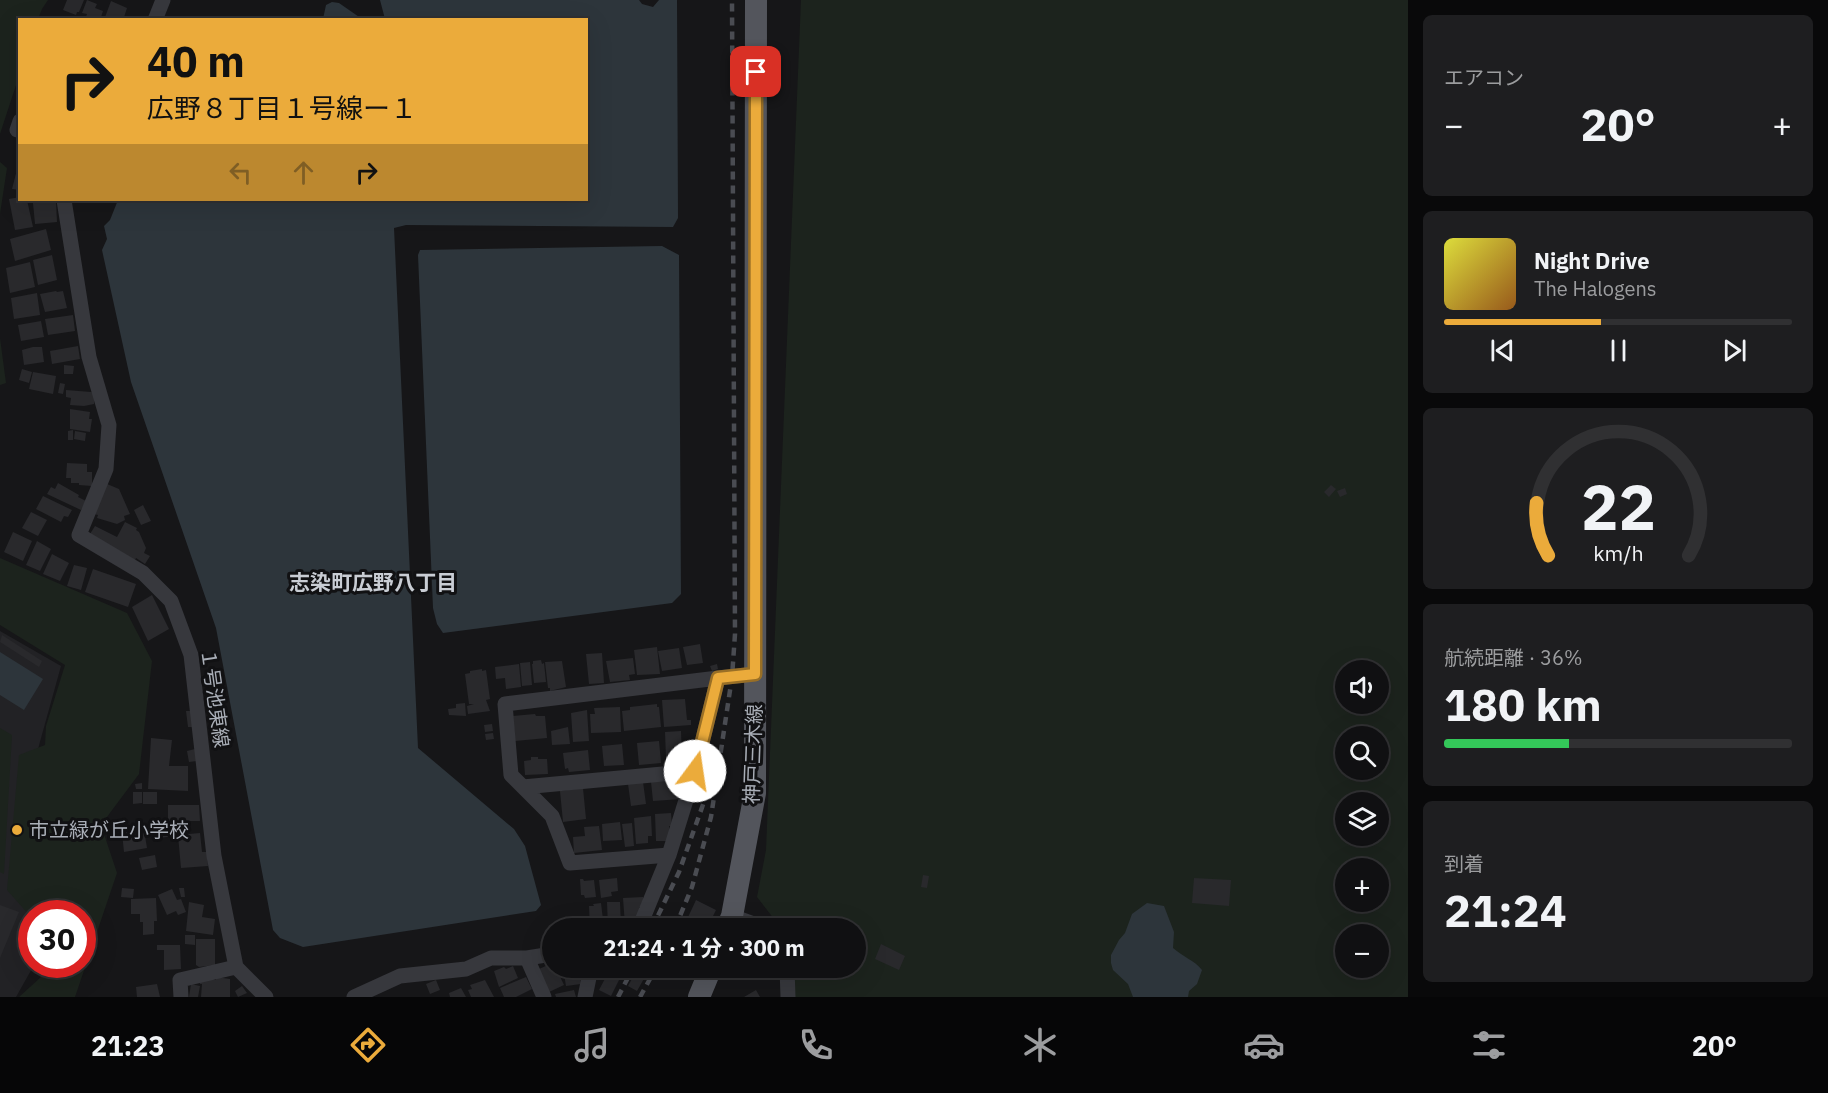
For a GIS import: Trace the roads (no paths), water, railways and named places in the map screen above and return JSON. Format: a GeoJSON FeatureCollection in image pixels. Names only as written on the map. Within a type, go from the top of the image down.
{"type":"FeatureCollection","features":[{"type":"Feature","properties":{"kind":"main road","name":"神戸三木線"},"geometry":{"type":"LineString","coordinates":[[730,918],[755,794],[756,0]]}},
{"type":"Feature","properties":{"kind":"main road"},"geometry":{"type":"LineString","coordinates":[[699,997],[707,978]]}},
{"type":"Feature","properties":{"kind":"street"},"geometry":{"type":"LineString","coordinates":[[156,18],[163,0]]}},
{"type":"Feature","properties":{"kind":"street","name":"１号池東線"},"geometry":{"type":"LineString","coordinates":[[64,201],[89,357],[109,426],[106,469],[79,535],[143,573],[171,601],[190,655],[214,856],[236,967]]}},
{"type":"Feature","properties":{"kind":"street"},"geometry":{"type":"LineString","coordinates":[[669,855],[570,863],[552,816],[511,775],[505,704],[755,674]]}},
{"type":"Feature","properties":{"kind":"street"},"geometry":{"type":"LineString","coordinates":[[643,918],[669,855],[695,771],[718,678]]}},
{"type":"Feature","properties":{"kind":"street"},"geometry":{"type":"LineString","coordinates":[[523,787],[695,771]]}},
{"type":"Feature","properties":{"kind":"street"},"geometry":{"type":"LineString","coordinates":[[354,997],[400,976],[466,969],[491,958],[542,956]]}},
{"type":"Feature","properties":{"kind":"street"},"geometry":{"type":"LineString","coordinates":[[527,958],[544,997]]}},
{"type":"Feature","properties":{"kind":"street"},"geometry":{"type":"LineString","coordinates":[[181,997],[180,980],[236,967],[266,997]]}},
{"type":"Feature","properties":{"kind":"street"},"geometry":{"type":"LineString","coordinates":[[585,997],[589,978]]}},
{"type":"Feature","properties":{"kind":"street"},"geometry":{"type":"LineString","coordinates":[[787,978],[788,997]]}},
{"type":"Feature","properties":{"kind":"railway"},"geometry":{"type":"LineString","coordinates":[[679,918],[692,887],[711,817],[732,677],[735,634],[732,0]]}},
{"type":"Feature","properties":{"kind":"railway"},"geometry":{"type":"LineString","coordinates":[[657,918],[679,872],[710,785]]}},
{"type":"Feature","properties":{"kind":"railway"},"geometry":{"type":"LineString","coordinates":[[618,997],[628,978]]}},
{"type":"Feature","properties":{"kind":"railway"},"geometry":{"type":"LineString","coordinates":[[640,997],[650,978]]}},
{"type":"Feature","properties":{"kind":"place","name":"市立緑が丘小学校"},"geometry":{"type":"Point","coordinates":[17,830]}},
{"type":"Feature","properties":{"kind":"district","name":"志染町広野八丁目"},"geometry":{"type":"Point","coordinates":[373,583]}}]}
